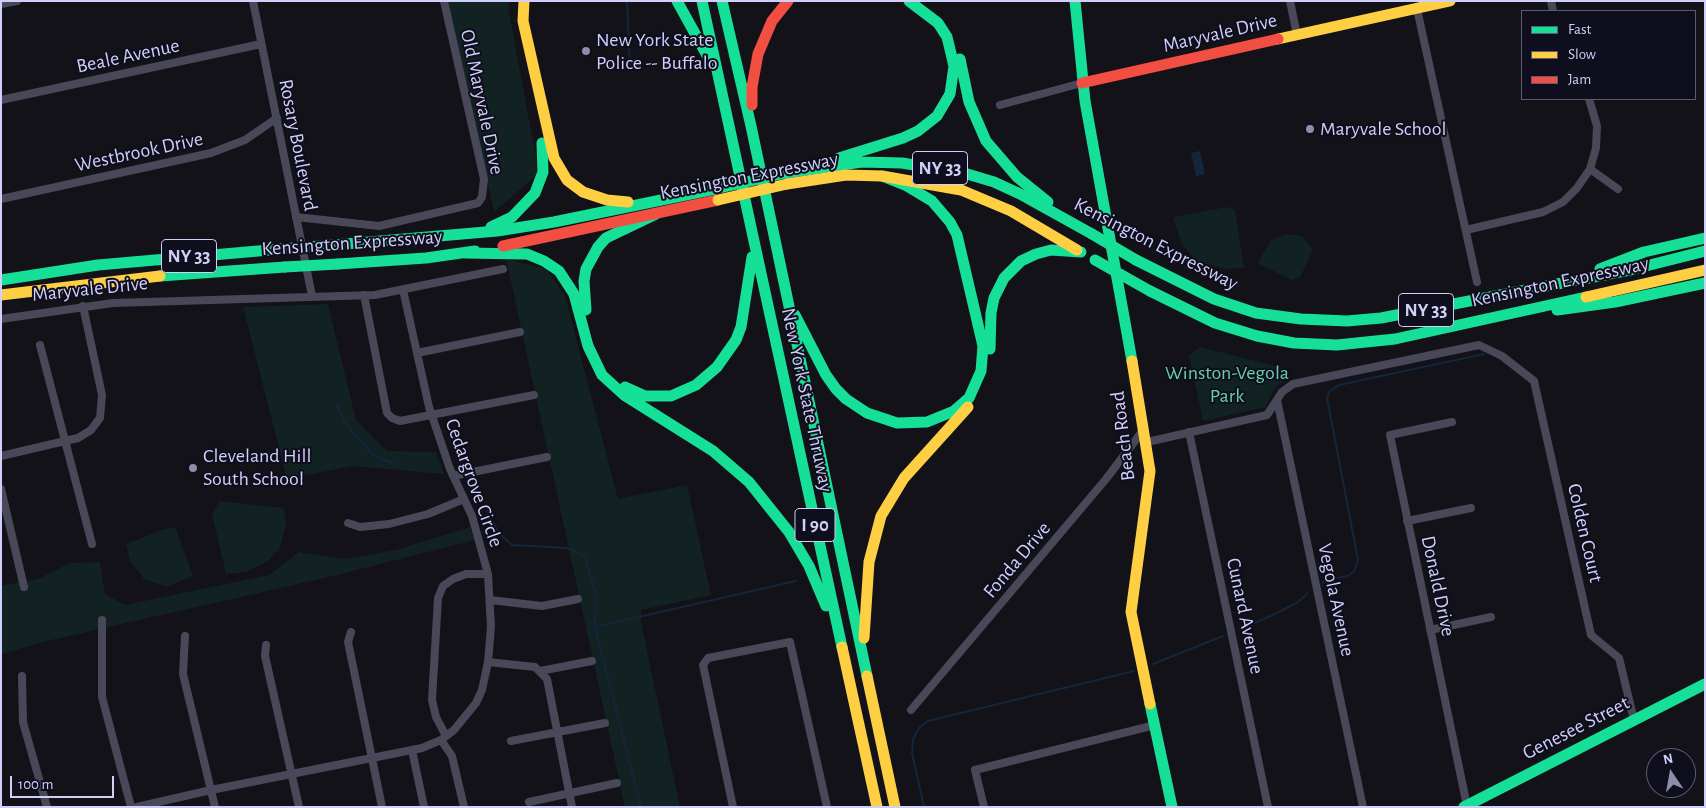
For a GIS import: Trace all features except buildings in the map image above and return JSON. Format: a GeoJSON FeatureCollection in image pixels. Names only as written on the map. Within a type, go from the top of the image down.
{"type":"FeatureCollection","features":[{"type":"Feature","properties":{"kind":"main road"},"geometry":{"type":"LineString","coordinates":[[474,233],[501,223],[521,210],[535,193],[543,172],[544,151],[518,20],[518,1]]}},
{"type":"Feature","properties":{"kind":"main road"},"geometry":{"type":"LineString","coordinates":[[524,1],[523,21],[550,146],[561,170],[578,189],[594,196],[620,202],[654,202]]}},
{"type":"Feature","properties":{"kind":"main road"},"geometry":{"type":"LineString","coordinates":[[677,1],[693,26],[719,80]]}},
{"type":"Feature","properties":{"kind":"main road","name":"New York State Thruway"},"geometry":{"type":"LineString","coordinates":[[702,1],[753,243],[877,807]]}},
{"type":"Feature","properties":{"kind":"main road","name":"New York State Thruway"},"geometry":{"type":"LineString","coordinates":[[722,1],[752,126],[786,297],[896,807]]}},
{"type":"Feature","properties":{"kind":"main road"},"geometry":{"type":"LineString","coordinates":[[752,126],[752,87],[758,54],[772,21],[788,1]]}},
{"type":"Feature","properties":{"kind":"main road"},"geometry":{"type":"LineString","coordinates":[[789,176],[903,138],[928,124],[942,110],[950,94],[953,80],[951,46],[938,23],[909,1]]}},
{"type":"Feature","properties":{"kind":"main road"},"geometry":{"type":"LineString","coordinates":[[922,1],[937,13],[952,33],[957,44],[969,102],[986,141],[1017,177],[1087,231]]}},
{"type":"Feature","properties":{"kind":"main road","name":"Beach Road"},"geometry":{"type":"LineString","coordinates":[[1075,1],[1082,83],[1147,442],[1150,471],[1131,612],[1172,807]]}},
{"type":"Feature","properties":{"kind":"main road","name":"Maryvale Drive"},"geometry":{"type":"LineString","coordinates":[[1082,83],[1450,1]]}},
{"type":"Feature","properties":{"kind":"main road","name":"Kensington Expressway"},"geometry":{"type":"LineString","coordinates":[[1,295],[130,278],[338,264],[465,253],[656,214],[716,194],[789,176],[862,162],[902,163],[964,173],[1012,190],[1136,260],[1214,299],[1236,307],[1279,317],[1323,321],[1381,318],[1630,270],[1705,251]]}},
{"type":"Feature","properties":{"kind":"main road","name":"Kensington Expressway"},"geometry":{"type":"LineString","coordinates":[[789,176],[815,178],[846,175],[882,176],[961,190],[988,200],[1150,291],[1215,323],[1257,336],[1294,343],[1363,343],[1395,339],[1705,270]]}},
{"type":"Feature","properties":{"kind":"main road"},"geometry":{"type":"LineString","coordinates":[[786,297],[826,375],[846,399],[867,413],[897,422],[927,422],[954,411],[969,398],[981,370],[983,346],[962,249],[957,235],[945,216],[932,202],[907,186],[882,176]]}},
{"type":"Feature","properties":{"kind":"main road","name":"Kensington Expressway"},"geometry":{"type":"LineString","coordinates":[[1,280],[98,265],[474,233],[554,222],[654,202],[716,194]]}},
{"type":"Feature","properties":{"kind":"main road"},"geometry":{"type":"LineString","coordinates":[[656,214],[606,238],[592,256],[584,281],[585,302],[598,356],[603,366],[620,384],[645,396],[670,396],[685,391],[706,377],[726,355],[742,327],[753,243]]}},
{"type":"Feature","properties":{"kind":"main road"},"geometry":{"type":"LineString","coordinates":[[1550,285],[1644,252],[1705,238]]}},
{"type":"Feature","properties":{"kind":"main road"},"geometry":{"type":"LineString","coordinates":[[863,660],[866,584],[875,535],[882,516],[904,478],[970,406],[979,392],[988,370],[990,313],[999,287],[1021,261],[1036,254],[1051,250],[1081,252]]}},
{"type":"Feature","properties":{"kind":"main road"},"geometry":{"type":"LineString","coordinates":[[465,253],[527,254],[544,261],[559,271],[574,294],[588,346],[602,375],[624,395],[713,451],[761,496],[789,532],[809,566],[840,640]]}},
{"type":"Feature","properties":{"kind":"main road"},"geometry":{"type":"LineString","coordinates":[[1462,323],[1615,302],[1705,283]]}},
{"type":"Feature","properties":{"kind":"main road","name":"Genesee Street"},"geometry":{"type":"LineString","coordinates":[[1466,806],[1705,684]]}},
{"type":"Feature","properties":{"kind":"street"},"geometry":{"type":"LineString","coordinates":[[1,4],[17,1]]}},
{"type":"Feature","properties":{"kind":"street","name":"Rosary Boulevard"},"geometry":{"type":"LineString","coordinates":[[253,1],[312,296]]}},
{"type":"Feature","properties":{"kind":"street","name":"Old Maryvale Drive"},"geometry":{"type":"LineString","coordinates":[[296,217],[379,226],[478,203],[482,197],[484,179],[444,1]]}},
{"type":"Feature","properties":{"kind":"street"},"geometry":{"type":"LineString","coordinates":[[1290,1],[1297,35]]}},
{"type":"Feature","properties":{"kind":"street"},"geometry":{"type":"LineString","coordinates":[[1417,9],[1477,282]]}},
{"type":"Feature","properties":{"kind":"street","name":"Beale Avenue"},"geometry":{"type":"LineString","coordinates":[[1,100],[262,44]]}},
{"type":"Feature","properties":{"kind":"street","name":"Maryvale Drive"},"geometry":{"type":"LineString","coordinates":[[1000,105],[1082,83]]}},
{"type":"Feature","properties":{"kind":"street"},"geometry":{"type":"LineString","coordinates":[[1466,230],[1537,214],[1553,207],[1572,194],[1590,170],[1596,148],[1598,134],[1595,114],[1589,100]]}},
{"type":"Feature","properties":{"kind":"street","name":"Westbrook Drive"},"geometry":{"type":"LineString","coordinates":[[1,199],[211,153],[245,140],[276,118]]}},
{"type":"Feature","properties":{"kind":"street"},"geometry":{"type":"LineString","coordinates":[[1590,170],[1618,188]]}},
{"type":"Feature","properties":{"kind":"street","name":"Maryvale Drive"},"geometry":{"type":"LineString","coordinates":[[1,319],[83,306],[164,300],[364,295],[403,290],[503,269]]}},
{"type":"Feature","properties":{"kind":"street","name":"Cedargrove Circle"},"geometry":{"type":"LineString","coordinates":[[138,807],[290,773],[412,750],[443,738],[462,722],[476,703],[482,690],[488,662],[490,600],[488,574],[472,516],[453,476],[431,414],[403,290]]}},
{"type":"Feature","properties":{"kind":"street"},"geometry":{"type":"LineString","coordinates":[[364,295],[387,413],[392,418],[400,421],[534,395]]}},
{"type":"Feature","properties":{"kind":"street"},"geometry":{"type":"LineString","coordinates":[[1,456],[78,438],[91,430],[102,411],[102,395],[83,306]]}},
{"type":"Feature","properties":{"kind":"street"},"geometry":{"type":"LineString","coordinates":[[417,353],[520,332]]}},
{"type":"Feature","properties":{"kind":"street"},"geometry":{"type":"LineString","coordinates":[[40,345],[92,544]]}},
{"type":"Feature","properties":{"kind":"street","name":"Colden Court"},"geometry":{"type":"LineString","coordinates":[[1147,442],[1267,415],[1277,400],[1293,384],[1479,345],[1502,356],[1534,381],[1591,635],[1619,658],[1634,720]]}},
{"type":"Feature","properties":{"kind":"street","name":"Vegola Avenue"},"geometry":{"type":"LineString","coordinates":[[1277,400],[1363,807]]}},
{"type":"Feature","properties":{"kind":"street","name":"Donald Drive"},"geometry":{"type":"LineString","coordinates":[[1452,422],[1390,435],[1466,806]]}},
{"type":"Feature","properties":{"kind":"street","name":"Fonda Drive"},"geometry":{"type":"LineString","coordinates":[[911,710],[1106,479],[1144,428]]}},
{"type":"Feature","properties":{"kind":"street","name":"Cunard Avenue"},"geometry":{"type":"LineString","coordinates":[[1189,432],[1268,807]]}},
{"type":"Feature","properties":{"kind":"street"},"geometry":{"type":"LineString","coordinates":[[453,476],[547,457]]}},
{"type":"Feature","properties":{"kind":"street"},"geometry":{"type":"LineString","coordinates":[[1,489],[24,587]]}},
{"type":"Feature","properties":{"kind":"street"},"geometry":{"type":"LineString","coordinates":[[348,523],[360,527],[388,524],[428,514],[464,499]]}},
{"type":"Feature","properties":{"kind":"street"},"geometry":{"type":"LineString","coordinates":[[1407,521],[1472,508]]}},
{"type":"Feature","properties":{"kind":"street"},"geometry":{"type":"LineString","coordinates":[[464,807],[452,756],[443,738],[432,700],[438,598],[443,586],[452,579],[466,574],[488,574]]}},
{"type":"Feature","properties":{"kind":"street"},"geometry":{"type":"LineString","coordinates":[[490,600],[542,606],[578,599]]}},
{"type":"Feature","properties":{"kind":"street"},"geometry":{"type":"LineString","coordinates":[[1430,630],[1490,617]]}},
{"type":"Feature","properties":{"kind":"street"},"geometry":{"type":"LineString","coordinates":[[102,620],[102,697],[131,807]]}},
{"type":"Feature","properties":{"kind":"street"},"geometry":{"type":"LineString","coordinates":[[350,632],[348,642],[382,807]]}},
{"type":"Feature","properties":{"kind":"street"},"geometry":{"type":"LineString","coordinates":[[184,636],[183,674],[214,807]]}},
{"type":"Feature","properties":{"kind":"street"},"geometry":{"type":"LineString","coordinates":[[733,807],[703,665],[708,658],[790,642],[827,807]]}},
{"type":"Feature","properties":{"kind":"street"},"geometry":{"type":"LineString","coordinates":[[266,645],[265,656],[299,807]]}},
{"type":"Feature","properties":{"kind":"street"},"geometry":{"type":"LineString","coordinates":[[540,672],[592,661]]}},
{"type":"Feature","properties":{"kind":"street"},"geometry":{"type":"LineString","coordinates":[[488,662],[535,667],[547,678],[572,807]]}},
{"type":"Feature","properties":{"kind":"street"},"geometry":{"type":"LineString","coordinates":[[22,676],[22,722],[47,807]]}},
{"type":"Feature","properties":{"kind":"street"},"geometry":{"type":"LineString","coordinates":[[511,741],[604,723]]}},
{"type":"Feature","properties":{"kind":"street"},"geometry":{"type":"LineString","coordinates":[[984,807],[975,770],[1155,726]]}},
{"type":"Feature","properties":{"kind":"street"},"geometry":{"type":"LineString","coordinates":[[412,750],[424,807]]}},
{"type":"Feature","properties":{"kind":"street"},"geometry":{"type":"LineString","coordinates":[[529,802],[617,783]]}},
{"type":"Feature","properties":{"kind":"green space"},"geometry":{"type":"Polygon","coordinates":[[[448,1],[510,1],[508,7],[539,173],[494,212],[448,1]]]}},
{"type":"Feature","properties":{"kind":"green space"},"geometry":{"type":"Polygon","coordinates":[[[1227,207],[1235,210],[1244,268],[1227,269],[1197,262],[1181,243],[1173,217],[1227,207]]]}},
{"type":"Feature","properties":{"kind":"green space"},"geometry":{"type":"Polygon","coordinates":[[[1285,234],[1302,236],[1313,250],[1300,277],[1292,280],[1259,264],[1271,240],[1285,234]]]}},
{"type":"Feature","properties":{"kind":"green space"},"geometry":{"type":"Polygon","coordinates":[[[506,259],[547,269],[565,296],[618,499],[687,485],[711,595],[641,610],[641,622],[680,807],[625,807],[506,259]]]}},
{"type":"Feature","properties":{"kind":"green space"},"geometry":{"type":"Polygon","coordinates":[[[328,304],[356,420],[387,451],[436,452],[444,474],[352,466],[287,479],[243,307],[328,304]]]}},
{"type":"Feature","properties":{"kind":"green space","name":"Winston-Vegola Park"},"geometry":{"type":"Polygon","coordinates":[[[1200,347],[1288,369],[1289,378],[1275,387],[1266,407],[1203,421],[1189,355],[1200,347]]]}},
{"type":"Feature","properties":{"kind":"green space"},"geometry":{"type":"Polygon","coordinates":[[[220,501],[284,508],[286,524],[280,548],[267,562],[246,572],[226,574],[212,513],[220,501]]]}},
{"type":"Feature","properties":{"kind":"green space"},"geometry":{"type":"Polygon","coordinates":[[[170,527],[176,529],[193,576],[166,587],[144,579],[130,561],[126,544],[170,527]]]}},
{"type":"Feature","properties":{"kind":"green space"},"geometry":{"type":"Polygon","coordinates":[[[470,527],[475,540],[329,577],[47,641],[1,654],[1,586],[38,579],[70,563],[100,562],[105,594],[125,605],[269,575],[299,552],[344,559],[396,550],[470,527]]]}},
{"type":"Feature","properties":{"kind":"water"},"geometry":{"type":"Polygon","coordinates":[[[1200,151],[1205,174],[1196,176],[1191,153],[1200,151]]]}},
{"type":"Feature","properties":{"kind":"waterway"},"geometry":{"type":"LineString","coordinates":[[627,1],[630,68]]}},
{"type":"Feature","properties":{"kind":"waterway"},"geometry":{"type":"LineString","coordinates":[[1322,583],[1326,580],[1348,576],[1355,570],[1358,560],[1327,398],[1329,392],[1339,385],[1484,354]]}},
{"type":"Feature","properties":{"kind":"waterway"},"geometry":{"type":"LineString","coordinates":[[337,406],[344,422],[373,455],[393,463]]}},
{"type":"Feature","properties":{"kind":"waterway"},"geometry":{"type":"LineString","coordinates":[[487,511],[499,533],[512,545],[567,548],[585,556],[596,596],[595,627],[641,807]]}},
{"type":"Feature","properties":{"kind":"waterway"},"geometry":{"type":"LineString","coordinates":[[595,627],[796,581]]}},
{"type":"Feature","properties":{"kind":"waterway"},"geometry":{"type":"LineString","coordinates":[[1240,629],[1298,602],[1308,593]]}},
{"type":"Feature","properties":{"kind":"waterway"},"geometry":{"type":"LineString","coordinates":[[1153,664],[1223,636]]}},
{"type":"Feature","properties":{"kind":"waterway"},"geometry":{"type":"LineString","coordinates":[[924,807],[912,753],[913,739],[919,728],[928,721],[1134,671]]}},
{"type":"Feature","properties":{"kind":"traffic: fast"},"geometry":{"type":"LineString","coordinates":[[677,1],[708,57]]}},
{"type":"Feature","properties":{"kind":"traffic: fast"},"geometry":{"type":"LineString","coordinates":[[702,1],[842,647]]}},
{"type":"Feature","properties":{"kind":"traffic: fast"},"geometry":{"type":"LineString","coordinates":[[722,1],[751,126],[867,676]]}},
{"type":"Feature","properties":{"kind":"traffic: fast"},"geometry":{"type":"LineString","coordinates":[[839,158],[903,138],[918,131],[937,116],[950,94],[954,66],[947,37],[938,23],[909,1]]}},
{"type":"Feature","properties":{"kind":"traffic: fast"},"geometry":{"type":"LineString","coordinates":[[1075,1],[1085,101],[1132,361]]}},
{"type":"Feature","properties":{"kind":"traffic: fast"},"geometry":{"type":"LineString","coordinates":[[960,59],[969,102],[986,141],[1017,177],[1048,202]]}},
{"type":"Feature","properties":{"kind":"traffic: fast"},"geometry":{"type":"LineString","coordinates":[[491,227],[512,217],[535,193],[543,172],[542,143]]}},
{"type":"Feature","properties":{"kind":"traffic: fast"},"geometry":{"type":"LineString","coordinates":[[785,173],[862,162],[902,163],[964,173],[994,182],[1020,194],[1092,234]]}},
{"type":"Feature","properties":{"kind":"traffic: fast"},"geometry":{"type":"LineString","coordinates":[[715,189],[785,173]]}},
{"type":"Feature","properties":{"kind":"traffic: fast"},"geometry":{"type":"LineString","coordinates":[[795,315],[826,375],[836,389],[846,399],[867,413],[897,423],[927,422],[954,411],[969,398],[981,371],[983,346],[957,235],[950,222],[932,201],[907,186],[882,176]]}},
{"type":"Feature","properties":{"kind":"traffic: fast"},"geometry":{"type":"LineString","coordinates":[[334,245],[497,231],[554,222],[715,189]]}},
{"type":"Feature","properties":{"kind":"traffic: fast"},"geometry":{"type":"LineString","coordinates":[[586,310],[584,281],[586,269],[598,247],[606,238],[656,214]]}},
{"type":"Feature","properties":{"kind":"traffic: fast"},"geometry":{"type":"LineString","coordinates":[[1092,234],[1136,260]]}},
{"type":"Feature","properties":{"kind":"traffic: fast"},"geometry":{"type":"LineString","coordinates":[[1600,269],[1644,252],[1705,238]]}},
{"type":"Feature","properties":{"kind":"traffic: fast"},"geometry":{"type":"LineString","coordinates":[[281,249],[334,245]]}},
{"type":"Feature","properties":{"kind":"traffic: fast"},"geometry":{"type":"LineString","coordinates":[[1,280],[98,265],[281,249]]}},
{"type":"Feature","properties":{"kind":"traffic: fast"},"geometry":{"type":"LineString","coordinates":[[990,349],[991,313],[994,298],[1004,278],[1021,261],[1036,254],[1051,250],[1081,252]]}},
{"type":"Feature","properties":{"kind":"traffic: fast"},"geometry":{"type":"LineString","coordinates":[[338,264],[426,258],[475,251]]}},
{"type":"Feature","properties":{"kind":"traffic: fast"},"geometry":{"type":"LineString","coordinates":[[1136,260],[1214,299],[1256,313],[1301,319],[1347,321],[1381,318],[1630,270],[1705,251]]}},
{"type":"Feature","properties":{"kind":"traffic: fast"},"geometry":{"type":"LineString","coordinates":[[465,253],[527,254],[544,261],[559,271],[574,294],[588,346],[602,375],[624,395],[713,451],[749,482],[789,532],[809,566],[826,606]]}},
{"type":"Feature","properties":{"kind":"traffic: fast"},"geometry":{"type":"LineString","coordinates":[[625,387],[645,396],[671,396],[696,385],[717,367],[736,340],[741,327],[752,257]]}},
{"type":"Feature","properties":{"kind":"traffic: fast"},"geometry":{"type":"LineString","coordinates":[[1095,260],[1150,291]]}},
{"type":"Feature","properties":{"kind":"traffic: fast"},"geometry":{"type":"LineString","coordinates":[[285,267],[338,264]]}},
{"type":"Feature","properties":{"kind":"traffic: fast"},"geometry":{"type":"LineString","coordinates":[[160,276],[285,267]]}},
{"type":"Feature","properties":{"kind":"traffic: fast"},"geometry":{"type":"LineString","coordinates":[[1557,310],[1615,302],[1705,283]]}},
{"type":"Feature","properties":{"kind":"traffic: fast"},"geometry":{"type":"LineString","coordinates":[[1150,291],[1215,323],[1257,336],[1294,343],[1337,345],[1395,339],[1586,297]]}},
{"type":"Feature","properties":{"kind":"traffic: fast"},"geometry":{"type":"LineString","coordinates":[[1464,807],[1705,684]]}},
{"type":"Feature","properties":{"kind":"traffic: fast"},"geometry":{"type":"LineString","coordinates":[[1150,704],[1172,807]]}},
{"type":"Feature","properties":{"kind":"traffic: slow"},"geometry":{"type":"LineString","coordinates":[[524,1],[523,21],[554,158],[567,180],[583,192],[607,200],[628,202]]}},
{"type":"Feature","properties":{"kind":"traffic: slow"},"geometry":{"type":"LineString","coordinates":[[1278,39],[1450,1]]}},
{"type":"Feature","properties":{"kind":"traffic: slow"},"geometry":{"type":"LineString","coordinates":[[787,184],[846,175],[882,176],[961,190],[1011,211],[1077,250]]}},
{"type":"Feature","properties":{"kind":"traffic: slow"},"geometry":{"type":"LineString","coordinates":[[718,200],[787,184]]}},
{"type":"Feature","properties":{"kind":"traffic: slow"},"geometry":{"type":"LineString","coordinates":[[1586,297],[1705,270]]}},
{"type":"Feature","properties":{"kind":"traffic: slow"},"geometry":{"type":"LineString","coordinates":[[1,295],[160,276]]}},
{"type":"Feature","properties":{"kind":"traffic: slow"},"geometry":{"type":"LineString","coordinates":[[1132,361],[1150,471],[1131,612],[1150,704]]}},
{"type":"Feature","properties":{"kind":"traffic: slow"},"geometry":{"type":"LineString","coordinates":[[864,638],[869,562],[881,516],[904,478],[968,407]]}},
{"type":"Feature","properties":{"kind":"traffic: slow"},"geometry":{"type":"LineString","coordinates":[[842,647],[877,807]]}},
{"type":"Feature","properties":{"kind":"traffic: slow"},"geometry":{"type":"LineString","coordinates":[[867,676],[895,807]]}},
{"type":"Feature","properties":{"kind":"traffic: jam"},"geometry":{"type":"LineString","coordinates":[[752,105],[752,87],[758,54],[772,21],[788,1]]}},
{"type":"Feature","properties":{"kind":"traffic: jam"},"geometry":{"type":"LineString","coordinates":[[1082,83],[1278,39]]}},
{"type":"Feature","properties":{"kind":"traffic: jam"},"geometry":{"type":"LineString","coordinates":[[503,246],[718,200]]}},
{"type":"Feature","properties":{"kind":"place","name":"New York State Police -- Buffalo"},"geometry":{"type":"Point","coordinates":[586,51]}},
{"type":"Feature","properties":{"kind":"place","name":"Maryvale School"},"geometry":{"type":"Point","coordinates":[1310,129]}},
{"type":"Feature","properties":{"kind":"place","name":"Cleveland Hill South School"},"geometry":{"type":"Point","coordinates":[193,468]}}]}
